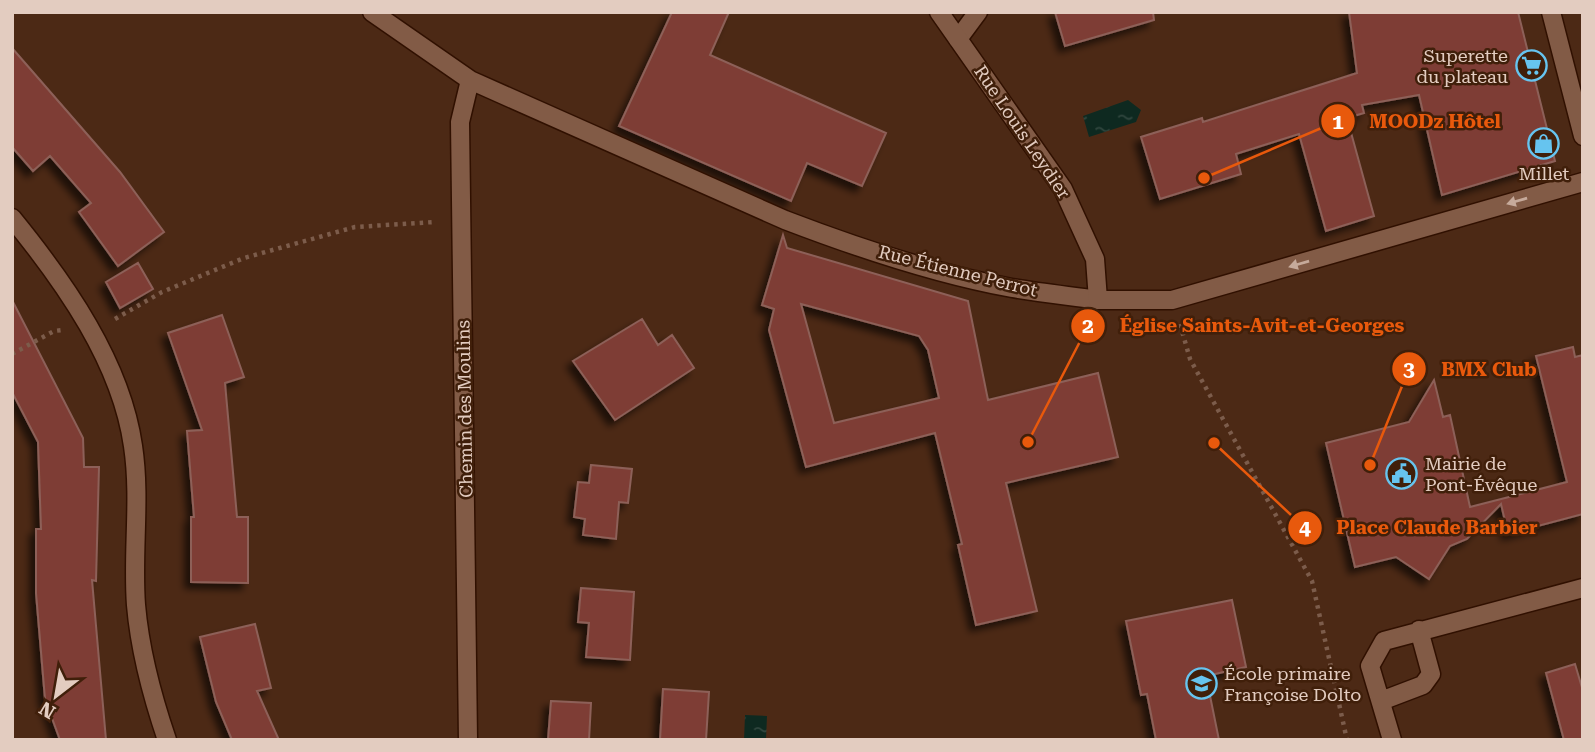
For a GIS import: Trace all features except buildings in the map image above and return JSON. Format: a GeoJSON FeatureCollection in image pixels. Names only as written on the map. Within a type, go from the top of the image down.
{"type":"FeatureCollection","features":[{"type":"Feature","properties":{"kind":"street","name":"Rue Étienne Perrot"},"geometry":{"type":"LineString","coordinates":[[372,12],[470,80],[785,220],[837,240],[1011,288],[1098,300],[1172,300],[1583,182]]}},
{"type":"Feature","properties":{"kind":"street","name":"Rue Louis Leydier"},"geometry":{"type":"LineString","coordinates":[[939,12],[1063,188],[1095,259],[1098,300]]}},
{"type":"Feature","properties":{"kind":"street"},"geometry":{"type":"LineString","coordinates":[[958,39],[978,12]]}},
{"type":"Feature","properties":{"kind":"street"},"geometry":{"type":"LineString","coordinates":[[1551,12],[1583,136]]}},
{"type":"Feature","properties":{"kind":"street","name":"Chemin des Moulins"},"geometry":{"type":"LineString","coordinates":[[467,740],[460,122],[470,80]]}},
{"type":"Feature","properties":{"kind":"street"},"geometry":{"type":"LineString","coordinates":[[12,218],[89,327],[110,373],[133,444],[137,488],[136,604],[152,697],[167,740]]}},
{"type":"Feature","properties":{"kind":"street"},"geometry":{"type":"LineString","coordinates":[[1392,740],[1370,666],[1384,641],[1583,588]]}},
{"type":"Feature","properties":{"kind":"street"},"geometry":{"type":"LineString","coordinates":[[1381,701],[1423,685],[1431,674],[1419,630]]}},
{"type":"Feature","properties":{"kind":"path"},"geometry":{"type":"LineString","coordinates":[[12,354],[54,331],[107,323],[162,292],[289,245],[355,227],[463,220]]}},
{"type":"Feature","properties":{"kind":"path"},"geometry":{"type":"LineString","coordinates":[[1172,300],[1191,359],[1312,581],[1347,740]]}},
{"type":"Feature","properties":{"kind":"water"},"geometry":{"type":"Polygon","coordinates":[[[1128,100],[1141,110],[1136,122],[1089,137],[1083,116],[1128,100]]]}},
{"type":"Feature","properties":{"kind":"water"},"geometry":{"type":"Polygon","coordinates":[[[745,715],[767,716],[766,740],[744,740],[745,715]]]}},
{"type":"Feature","properties":{"kind":"place","name":"Superette du plateau"},"geometry":{"type":"Point","coordinates":[1531,66]}},
{"type":"Feature","properties":{"kind":"place","name":"Millet"},"geometry":{"type":"Point","coordinates":[1544,144]}},
{"type":"Feature","properties":{"kind":"place","name":"MOODz Hôtel"},"geometry":{"type":"Point","coordinates":[1204,178]}},
{"type":"Feature","properties":{"kind":"place","name":"Église Saints-Avit-et-Georges"},"geometry":{"type":"Point","coordinates":[1028,442]}},
{"type":"Feature","properties":{"kind":"place","name":"Place Claude Barbier"},"geometry":{"type":"Point","coordinates":[1214,443]}},
{"type":"Feature","properties":{"kind":"place","name":"BMX Club"},"geometry":{"type":"Point","coordinates":[1370,465]}},
{"type":"Feature","properties":{"kind":"place","name":"Mairie de Pont-Évêque"},"geometry":{"type":"Point","coordinates":[1402,474]}},
{"type":"Feature","properties":{"kind":"place","name":"École primaire Françoise Dolto"},"geometry":{"type":"Point","coordinates":[1201,684]}}]}
